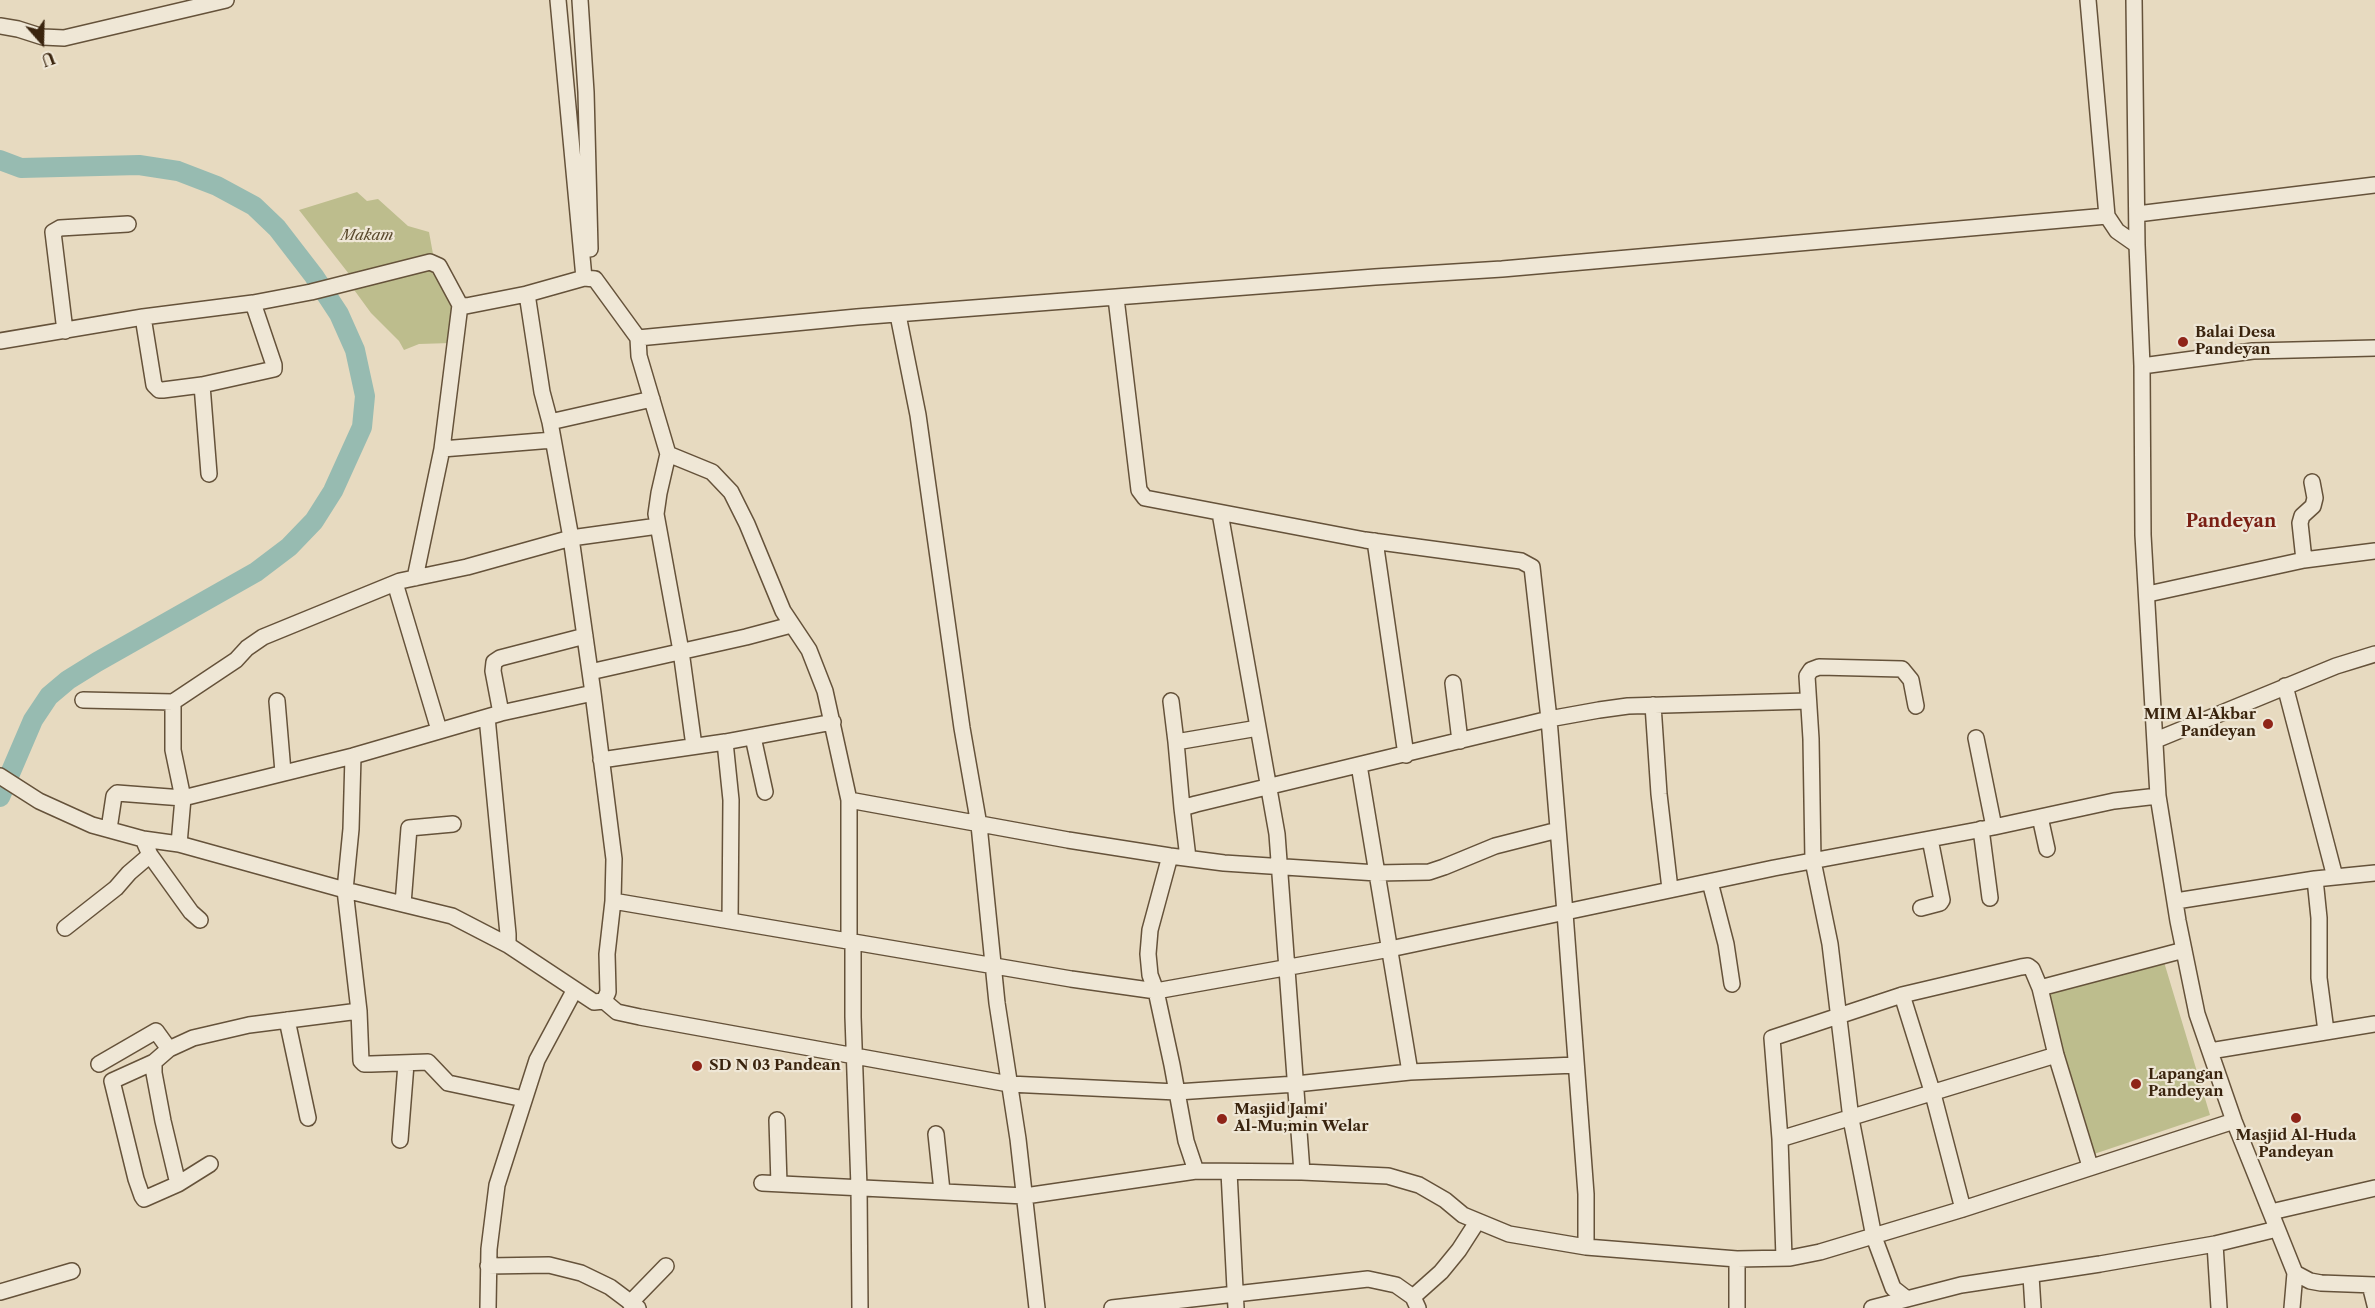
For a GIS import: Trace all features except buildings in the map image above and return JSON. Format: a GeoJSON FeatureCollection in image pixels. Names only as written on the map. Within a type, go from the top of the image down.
{"type":"FeatureCollection","features":[{"type":"Feature","properties":{"kind":"street"},"geometry":{"type":"LineString","coordinates":[[558,0],[587,278]]}},
{"type":"Feature","properties":{"kind":"street"},"geometry":{"type":"LineString","coordinates":[[580,0],[586,93],[587,278]]}},
{"type":"Feature","properties":{"kind":"street"},"geometry":{"type":"LineString","coordinates":[[2088,0],[2106,216],[2117,231],[2137,245]]}},
{"type":"Feature","properties":{"kind":"street"},"geometry":{"type":"LineString","coordinates":[[2134,0],[2137,245],[2142,366],[2143,535],[2158,796],[2197,1014],[2234,1121],[2295,1273],[2292,1308]]}},
{"type":"Feature","properties":{"kind":"street"},"geometry":{"type":"LineString","coordinates":[[0,26],[43,37],[64,38],[216,1]]}},
{"type":"Feature","properties":{"kind":"street"},"geometry":{"type":"LineString","coordinates":[[2137,214],[2375,185]]}},
{"type":"Feature","properties":{"kind":"street"},"geometry":{"type":"LineString","coordinates":[[638,338],[898,315],[1502,269],[2106,216]]}},
{"type":"Feature","properties":{"kind":"street"},"geometry":{"type":"LineString","coordinates":[[65,330],[53,232],[60,228],[128,224]]}},
{"type":"Feature","properties":{"kind":"street"},"geometry":{"type":"LineString","coordinates":[[0,341],[143,317],[253,303],[311,292],[433,262],[440,266],[460,305],[442,449],[415,578]]}},
{"type":"Feature","properties":{"kind":"street"},"geometry":{"type":"LineString","coordinates":[[460,305],[466,306],[527,294],[587,278],[599,282],[614,307],[638,338],[639,356],[668,454],[656,504],[681,651],[694,746]]}},
{"type":"Feature","properties":{"kind":"street"},"geometry":{"type":"LineString","coordinates":[[527,294],[542,392],[550,422],[571,538],[614,859],[613,901],[607,954],[608,992],[603,1001]]}},
{"type":"Feature","properties":{"kind":"street"},"geometry":{"type":"LineString","coordinates":[[1116,298],[1140,493],[1148,499],[1375,541],[1521,561],[1530,565],[1533,570],[1549,719],[1565,913],[1586,1194],[1586,1247]]}},
{"type":"Feature","properties":{"kind":"street"},"geometry":{"type":"LineString","coordinates":[[143,317],[157,389],[163,390],[202,385],[274,369],[253,303]]}},
{"type":"Feature","properties":{"kind":"street"},"geometry":{"type":"LineString","coordinates":[[898,315],[918,415],[965,747],[979,825],[992,965],[1025,1196],[1038,1308]]}},
{"type":"Feature","properties":{"kind":"street"},"geometry":{"type":"LineString","coordinates":[[2142,366],[2253,351],[2375,348]]}},
{"type":"Feature","properties":{"kind":"street"},"geometry":{"type":"LineString","coordinates":[[202,385],[209,474]]}},
{"type":"Feature","properties":{"kind":"street"},"geometry":{"type":"LineString","coordinates":[[550,422],[652,399]]}},
{"type":"Feature","properties":{"kind":"street"},"geometry":{"type":"LineString","coordinates":[[442,449],[553,440]]}},
{"type":"Feature","properties":{"kind":"street"},"geometry":{"type":"LineString","coordinates":[[668,454],[712,472],[726,485],[747,524],[791,625],[809,650],[828,697],[849,800],[853,1017],[860,1187],[860,1308]]}},
{"type":"Feature","properties":{"kind":"street"},"geometry":{"type":"LineString","coordinates":[[2304,560],[2300,523],[2302,516],[2313,506],[2315,498],[2312,482]]}},
{"type":"Feature","properties":{"kind":"street"},"geometry":{"type":"LineString","coordinates":[[1220,513],[1277,834],[1278,868],[1284,902],[1302,1172]]}},
{"type":"Feature","properties":{"kind":"street"},"geometry":{"type":"LineString","coordinates":[[83,699],[173,702],[236,660],[247,648],[263,637],[394,583],[467,567],[571,538],[658,526]]}},
{"type":"Feature","properties":{"kind":"street"},"geometry":{"type":"LineString","coordinates":[[1375,541],[1406,755]]}},
{"type":"Feature","properties":{"kind":"street"},"geometry":{"type":"LineString","coordinates":[[2148,594],[2304,560],[2375,551]]}},
{"type":"Feature","properties":{"kind":"street"},"geometry":{"type":"LineString","coordinates":[[394,583],[439,730]]}},
{"type":"Feature","properties":{"kind":"street"},"geometry":{"type":"LineString","coordinates":[[590,672],[791,625]]}},
{"type":"Feature","properties":{"kind":"street"},"geometry":{"type":"LineString","coordinates":[[507,945],[494,715],[494,662],[500,658],[585,636]]}},
{"type":"Feature","properties":{"kind":"street"},"geometry":{"type":"LineString","coordinates":[[2156,740],[2285,686],[2375,654]]}},
{"type":"Feature","properties":{"kind":"street"},"geometry":{"type":"LineString","coordinates":[[1907,1299],[1893,1288],[1874,1237],[1851,1119],[1830,944],[1813,861],[1811,739],[1807,676],[1811,670],[1819,668],[1902,669],[1911,680],[1917,706]]}},
{"type":"Feature","properties":{"kind":"street"},"geometry":{"type":"LineString","coordinates":[[1453,683],[1460,741]]}},
{"type":"Feature","properties":{"kind":"street"},"geometry":{"type":"LineString","coordinates":[[2285,686],[2336,877]]}},
{"type":"Feature","properties":{"kind":"street"},"geometry":{"type":"LineString","coordinates":[[108,829],[114,796],[117,793],[183,798],[353,756],[494,715],[593,693]]}},
{"type":"Feature","properties":{"kind":"street"},"geometry":{"type":"LineString","coordinates":[[1182,808],[1549,719],[1614,707],[1808,700]]}},
{"type":"Feature","properties":{"kind":"street"},"geometry":{"type":"LineString","coordinates":[[277,701],[283,772]]}},
{"type":"Feature","properties":{"kind":"street"},"geometry":{"type":"LineString","coordinates":[[1171,701],[1188,858]]}},
{"type":"Feature","properties":{"kind":"street"},"geometry":{"type":"LineString","coordinates":[[173,702],[173,750],[183,798],[179,844]]}},
{"type":"Feature","properties":{"kind":"street"},"geometry":{"type":"LineString","coordinates":[[1653,705],[1659,794],[1670,889]]}},
{"type":"Feature","properties":{"kind":"street"},"geometry":{"type":"LineString","coordinates":[[601,759],[725,742],[833,722]]}},
{"type":"Feature","properties":{"kind":"street"},"geometry":{"type":"LineString","coordinates":[[1176,742],[1258,728]]}},
{"type":"Feature","properties":{"kind":"street"},"geometry":{"type":"LineString","coordinates":[[753,737],[765,792]]}},
{"type":"Feature","properties":{"kind":"street"},"geometry":{"type":"LineString","coordinates":[[1976,738],[1987,828],[1990,898]]}},
{"type":"Feature","properties":{"kind":"street"},"geometry":{"type":"LineString","coordinates":[[725,742],[731,800],[730,921]]}},
{"type":"Feature","properties":{"kind":"street"},"geometry":{"type":"LineString","coordinates":[[353,756],[351,829],[345,890],[359,1011],[359,1052],[362,1063],[428,1062],[448,1083],[524,1099]]}},
{"type":"Feature","properties":{"kind":"street"},"geometry":{"type":"LineString","coordinates":[[1359,765],[1410,1072]]}},
{"type":"Feature","properties":{"kind":"street"},"geometry":{"type":"LineString","coordinates":[[0,776],[15,787],[88,824],[143,839],[179,844],[345,890],[452,916],[507,945],[574,991],[594,1002],[603,1001],[617,1012],[855,1057],[1009,1084],[1177,1092],[1296,1084],[1410,1072],[1576,1065]]}},
{"type":"Feature","properties":{"kind":"street"},"geometry":{"type":"LineString","coordinates":[[613,901],[1071,979],[1156,991],[1390,949],[1670,889],[2114,801],[2158,796]]}},
{"type":"Feature","properties":{"kind":"street"},"geometry":{"type":"LineString","coordinates":[[849,800],[979,825],[1170,856],[1278,868],[1377,873],[1429,872],[1495,846],[1558,830]]}},
{"type":"Feature","properties":{"kind":"street"},"geometry":{"type":"LineString","coordinates":[[2040,817],[2047,849]]}},
{"type":"Feature","properties":{"kind":"street"},"geometry":{"type":"LineString","coordinates":[[403,904],[409,828],[453,824]]}},
{"type":"Feature","properties":{"kind":"street"},"geometry":{"type":"LineString","coordinates":[[143,839],[150,855],[191,912],[200,920]]}},
{"type":"Feature","properties":{"kind":"street"},"geometry":{"type":"LineString","coordinates":[[1921,908],[1940,903],[1943,896],[1930,839]]}},
{"type":"Feature","properties":{"kind":"street"},"geometry":{"type":"LineString","coordinates":[[64,928],[116,888],[150,855]]}},
{"type":"Feature","properties":{"kind":"street"},"geometry":{"type":"LineString","coordinates":[[1170,856],[1150,930],[1148,954],[1150,975],[1156,991],[1186,1141],[1196,1171]]}},
{"type":"Feature","properties":{"kind":"street"},"geometry":{"type":"LineString","coordinates":[[2176,901],[2315,879],[2375,873]]}},
{"type":"Feature","properties":{"kind":"street"},"geometry":{"type":"LineString","coordinates":[[2315,879],[2319,918],[2319,978],[2326,1031]]}},
{"type":"Feature","properties":{"kind":"street"},"geometry":{"type":"LineString","coordinates":[[1710,882],[1726,944],[1732,984]]}},
{"type":"Feature","properties":{"kind":"street"},"geometry":{"type":"LineString","coordinates":[[2040,988],[2184,950]]}},
{"type":"Feature","properties":{"kind":"street"},"geometry":{"type":"LineString","coordinates":[[1784,1258],[1780,1139],[1772,1038],[1902,995],[2028,966],[2032,969],[2040,988],[2056,1054],[2090,1166]]}},
{"type":"Feature","properties":{"kind":"street"},"geometry":{"type":"LineString","coordinates":[[488,1308],[488,1266],[493,1200],[506,1150],[537,1060],[574,991]]}},
{"type":"Feature","properties":{"kind":"street"},"geometry":{"type":"LineString","coordinates":[[1902,995],[1933,1094],[1963,1209]]}},
{"type":"Feature","properties":{"kind":"street"},"geometry":{"type":"LineString","coordinates":[[210,1164],[178,1184],[146,1198],[142,1196],[113,1080],[154,1062],[170,1049],[193,1038],[287,1020],[359,1011]]}},
{"type":"Feature","properties":{"kind":"street"},"geometry":{"type":"LineString","coordinates":[[287,1020],[308,1118]]}},
{"type":"Feature","properties":{"kind":"street"},"geometry":{"type":"LineString","coordinates":[[2210,1051],[2375,1024]]}},
{"type":"Feature","properties":{"kind":"street"},"geometry":{"type":"LineString","coordinates":[[99,1064],[156,1031],[170,1049]]}},
{"type":"Feature","properties":{"kind":"street"},"geometry":{"type":"LineString","coordinates":[[1780,1139],[1933,1094],[2056,1054]]}},
{"type":"Feature","properties":{"kind":"street"},"geometry":{"type":"LineString","coordinates":[[154,1062],[163,1121],[178,1184]]}},
{"type":"Feature","properties":{"kind":"street"},"geometry":{"type":"LineString","coordinates":[[400,1140],[406,1064]]}},
{"type":"Feature","properties":{"kind":"street"},"geometry":{"type":"LineString","coordinates":[[777,1120],[779,1184]]}},
{"type":"Feature","properties":{"kind":"street"},"geometry":{"type":"LineString","coordinates":[[762,1183],[1025,1196],[1196,1171],[1302,1172],[1396,1178],[1419,1185],[1445,1200],[1463,1215],[1509,1234],[1586,1247],[1737,1259],[1784,1258],[1820,1252],[1874,1237],[2234,1121]]}},
{"type":"Feature","properties":{"kind":"street"},"geometry":{"type":"LineString","coordinates":[[936,1134],[942,1191]]}},
{"type":"Feature","properties":{"kind":"street"},"geometry":{"type":"LineString","coordinates":[[1228,1172],[1235,1301]]}},
{"type":"Feature","properties":{"kind":"street"},"geometry":{"type":"LineString","coordinates":[[2271,1212],[2375,1188]]}},
{"type":"Feature","properties":{"kind":"street"},"geometry":{"type":"LineString","coordinates":[[1112,1308],[1235,1301],[1368,1279],[1396,1285],[1416,1303],[1459,1250],[1477,1222]]}},
{"type":"Feature","properties":{"kind":"street"},"geometry":{"type":"LineString","coordinates":[[1872,1308],[1961,1285],[2214,1244],[2277,1229]]}},
{"type":"Feature","properties":{"kind":"street"},"geometry":{"type":"LineString","coordinates":[[2214,1244],[2219,1308]]}},
{"type":"Feature","properties":{"kind":"street"},"geometry":{"type":"LineString","coordinates":[[1737,1259],[1737,1308]]}},
{"type":"Feature","properties":{"kind":"street"},"geometry":{"type":"LineString","coordinates":[[488,1266],[549,1264],[581,1273],[604,1283],[634,1305],[666,1266]]}},
{"type":"Feature","properties":{"kind":"street"},"geometry":{"type":"LineString","coordinates":[[0,1292],[72,1271]]}},
{"type":"Feature","properties":{"kind":"street"},"geometry":{"type":"LineString","coordinates":[[2295,1273],[2321,1283],[2372,1285],[2375,1305]]}},
{"type":"Feature","properties":{"kind":"street"},"geometry":{"type":"LineString","coordinates":[[2031,1275],[2033,1308]]}},
{"type":"Feature","properties":{"kind":"street"},"geometry":{"type":"LineString","coordinates":[[0,1302],[1,1308]]}},
{"type":"Feature","properties":{"kind":"green space","name":"Makam"},"geometry":{"type":"Polygon","coordinates":[[[357,192],[367,201],[378,199],[408,226],[429,232],[433,254],[367,273],[359,271],[349,274],[299,210],[357,192]]]}},
{"type":"Feature","properties":{"kind":"green space","name":"Makam"},"geometry":{"type":"Polygon","coordinates":[[[420,270],[435,271],[455,308],[451,343],[419,344],[404,350],[399,341],[371,313],[352,287],[420,270]]]}},
{"type":"Feature","properties":{"kind":"green space","name":"Lapangan Pandeyan"},"geometry":{"type":"Polygon","coordinates":[[[2164,962],[2210,1115],[2094,1154],[2062,1052],[2048,993],[2164,962]]]}},
{"type":"Feature","properties":{"kind":"waterway"},"geometry":{"type":"LineString","coordinates":[[0,160],[21,168],[139,165],[178,171],[217,186],[254,206],[277,228],[314,276],[339,314],[355,350],[365,396],[362,427],[333,491],[314,521],[289,547],[256,572],[97,662],[68,680],[49,696],[33,720],[0,797]]}},
{"type":"Feature","properties":{"kind":"place","name":"Balai Desa Pandeyan"},"geometry":{"type":"Point","coordinates":[2183,342]}},
{"type":"Feature","properties":{"kind":"place","name":"MIM Al-Akbar Pandeyan"},"geometry":{"type":"Point","coordinates":[2268,724]}},
{"type":"Feature","properties":{"kind":"place","name":"SD N 03 Pandean"},"geometry":{"type":"Point","coordinates":[697,1066]}},
{"type":"Feature","properties":{"kind":"place","name":"Lapangan Pandeyan"},"geometry":{"type":"Point","coordinates":[2136,1084]}},
{"type":"Feature","properties":{"kind":"place","name":"Masjid Al-Huda Pandeyan"},"geometry":{"type":"Point","coordinates":[2296,1118]}},
{"type":"Feature","properties":{"kind":"place","name":"Masjid Jami' Al-Mu;min Welar"},"geometry":{"type":"Point","coordinates":[1222,1119]}},
{"type":"Feature","properties":{"kind":"district","name":"Pandeyan"},"geometry":{"type":"Point","coordinates":[2231,522]}}]}
